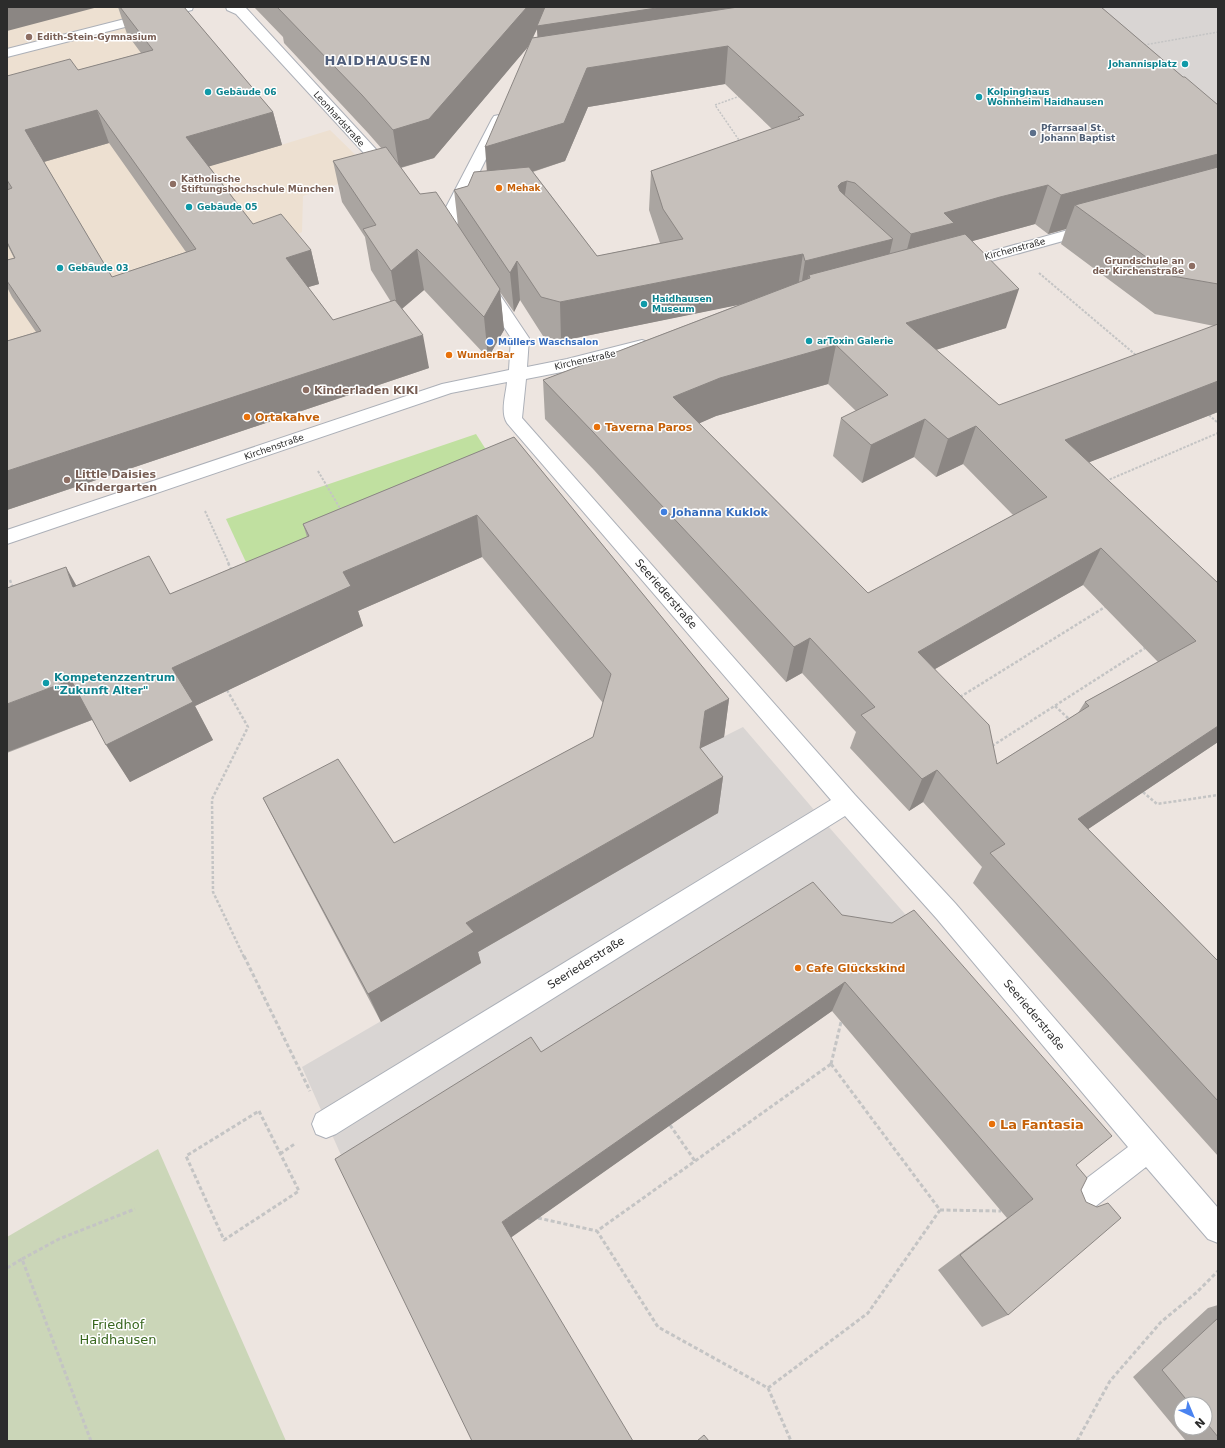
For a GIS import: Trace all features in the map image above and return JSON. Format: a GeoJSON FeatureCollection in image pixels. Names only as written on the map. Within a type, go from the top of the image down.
{"type":"FeatureCollection","features":[{"type":"Feature","properties":{"kind":"street"},"geometry":{"type":"LineString","coordinates":[[7,53],[187,7]]}},
{"type":"Feature","properties":{"kind":"street","name":"Leonhardstraße"},"geometry":{"type":"LineString","coordinates":[[232,7],[241,10],[398,182]]}},
{"type":"Feature","properties":{"kind":"street"},"geometry":{"type":"LineString","coordinates":[[465,254],[443,224],[451,213],[506,106]]}},
{"type":"Feature","properties":{"kind":"street","name":"Kirchenstraße"},"geometry":{"type":"LineString","coordinates":[[942,269],[1106,225]]}},
{"type":"Feature","properties":{"kind":"street","name":"Seeriederstraße"},"geometry":{"type":"LineString","coordinates":[[478,274],[520,338],[520,354],[513,419],[847,802],[946,911],[1147,1149],[1218,1229]]}},
{"type":"Feature","properties":{"kind":"street","name":"Kirchenstraße"},"geometry":{"type":"LineString","coordinates":[[7,537],[448,388],[578,362],[655,343]]}},
{"type":"Feature","properties":{"kind":"street","name":"Seeriederstraße"},"geometry":{"type":"LineString","coordinates":[[326,1124],[847,802]]}},
{"type":"Feature","properties":{"kind":"street"},"geometry":{"type":"LineString","coordinates":[[1068,1210],[1147,1149]]}},
{"type":"Feature","properties":{"kind":"path"},"geometry":{"type":"LineString","coordinates":[[1140,46],[1218,32]]}},
{"type":"Feature","properties":{"kind":"path"},"geometry":{"type":"LineString","coordinates":[[743,95],[715,105],[744,147]]}},
{"type":"Feature","properties":{"kind":"path"},"geometry":{"type":"LineString","coordinates":[[1012,250],[1138,357]]}},
{"type":"Feature","properties":{"kind":"path"},"geometry":{"type":"LineString","coordinates":[[1209,415],[1218,423]]}},
{"type":"Feature","properties":{"kind":"path"},"geometry":{"type":"LineString","coordinates":[[1104,482],[1218,434]]}},
{"type":"Feature","properties":{"kind":"path"},"geometry":{"type":"LineString","coordinates":[[318,471],[343,515]]}},
{"type":"Feature","properties":{"kind":"path"},"geometry":{"type":"LineString","coordinates":[[204,511],[233,574]]}},
{"type":"Feature","properties":{"kind":"path"},"geometry":{"type":"LineString","coordinates":[[10,580],[15,595]]}},
{"type":"Feature","properties":{"kind":"path"},"geometry":{"type":"LineString","coordinates":[[959,698],[1105,607]]}},
{"type":"Feature","properties":{"kind":"path"},"geometry":{"type":"LineString","coordinates":[[986,750],[1146,648]]}},
{"type":"Feature","properties":{"kind":"path"},"geometry":{"type":"LineString","coordinates":[[227,690],[248,727],[212,799],[213,892],[326,1124]]}},
{"type":"Feature","properties":{"kind":"path"},"geometry":{"type":"LineString","coordinates":[[1055,706],[1071,721]]}},
{"type":"Feature","properties":{"kind":"path"},"geometry":{"type":"LineString","coordinates":[[1142,792],[1157,804],[1218,795]]}},
{"type":"Feature","properties":{"kind":"path"},"geometry":{"type":"LineString","coordinates":[[597,1231],[830,1064],[841,1022]]}},
{"type":"Feature","properties":{"kind":"path"},"geometry":{"type":"LineString","coordinates":[[830,1064],[940,1210]]}},
{"type":"Feature","properties":{"kind":"path"},"geometry":{"type":"LineString","coordinates":[[259,1111],[280,1154],[299,1192],[224,1240],[186,1156],[259,1111]]}},
{"type":"Feature","properties":{"kind":"path"},"geometry":{"type":"LineString","coordinates":[[670,1125],[694,1161]]}},
{"type":"Feature","properties":{"kind":"path"},"geometry":{"type":"LineString","coordinates":[[280,1154],[288,1148]]}},
{"type":"Feature","properties":{"kind":"path"},"geometry":{"type":"LineString","coordinates":[[7,1268],[59,1239],[135,1209]]}},
{"type":"Feature","properties":{"kind":"path"},"geometry":{"type":"LineString","coordinates":[[940,1210],[1001,1211]]}},
{"type":"Feature","properties":{"kind":"path"},"geometry":{"type":"LineString","coordinates":[[768,1388],[868,1314],[940,1210]]}},
{"type":"Feature","properties":{"kind":"path"},"geometry":{"type":"LineString","coordinates":[[538,1218],[597,1231],[658,1327],[768,1388],[791,1441]]}},
{"type":"Feature","properties":{"kind":"path"},"geometry":{"type":"LineString","coordinates":[[22,1259],[91,1441]]}},
{"type":"Feature","properties":{"kind":"path"},"geometry":{"type":"LineString","coordinates":[[1078,1441],[1110,1381],[1161,1322],[1196,1293],[1218,1271]]}},
{"type":"Feature","properties":{"kind":"shaded area","name":"Katholische Stiftungshochschule München"},"geometry":{"type":"Polygon","coordinates":[[[7,7],[162,7],[281,145],[330,130],[373,172],[303,196],[302,232],[7,377],[7,7]]]}},
{"type":"Feature","properties":{"kind":"shaded area","name":"Johannisplatz"},"geometry":{"type":"Polygon","coordinates":[[[1086,7],[1218,7],[1218,121],[1086,7]]]}},
{"type":"Feature","properties":{"kind":"shaded area"},"geometry":{"type":"Polygon","coordinates":[[[743,727],[919,930],[352,1180],[302,1067],[481,963],[474,954],[695,785],[701,748],[743,727]]]}},
{"type":"Feature","properties":{"kind":"green space"},"geometry":{"type":"Polygon","coordinates":[[[476,434],[492,459],[251,573],[226,519],[476,434]]]}},
{"type":"Feature","properties":{"kind":"green space","name":"Friedhof Haidhausen"},"geometry":{"type":"Polygon","coordinates":[[[158,1149],[286,1441],[7,1441],[7,1237],[158,1149]]]}},
{"type":"Feature","properties":{"kind":"building"},"geometry":{"type":"Polygon","coordinates":[[[120,7],[184,7],[273,112],[186,137],[253,224],[281,214],[311,250],[286,258],[333,320],[395,300],[423,335],[7,471],[7,341],[41,331],[7,281],[7,260],[15,258],[7,242],[7,190],[12,188],[7,180],[7,76],[70,59],[78,70],[153,50],[120,7]],[[97,110],[25,130],[112,277],[196,249],[97,110]]]}},
{"type":"Feature","properties":{"kind":"building"},"geometry":{"type":"Polygon","coordinates":[[[277,7],[527,7],[429,119],[393,130],[362,95],[277,7]]]}},
{"type":"Feature","properties":{"kind":"building"},"geometry":{"type":"Polygon","coordinates":[[[545,7],[663,7],[537,26],[545,7]]]}},
{"type":"Feature","properties":{"kind":"building"},"geometry":{"type":"Polygon","coordinates":[[[738,7],[1101,7],[1218,105],[1218,154],[1061,195],[1048,185],[1000,197],[944,213],[954,223],[911,234],[855,183],[847,181],[838,186],[840,191],[893,239],[805,261],[803,254],[560,302],[541,297],[517,261],[510,273],[454,190],[468,186],[474,172],[529,167],[597,256],[683,239],[663,209],[651,171],[800,119],[798,117],[804,115],[728,46],[587,68],[564,123],[485,147],[532,38],[738,7]]]}},
{"type":"Feature","properties":{"kind":"building"},"geometry":{"type":"Polygon","coordinates":[[[386,147],[420,194],[436,192],[500,289],[484,317],[417,249],[391,271],[363,229],[376,225],[333,161],[386,147]]]}},
{"type":"Feature","properties":{"kind":"building"},"geometry":{"type":"Polygon","coordinates":[[[1218,167],[1218,284],[1172,276],[1075,205],[1218,167]]]}},
{"type":"Feature","properties":{"kind":"building"},"geometry":{"type":"Polygon","coordinates":[[[965,234],[1019,289],[906,323],[999,405],[1218,324],[1218,381],[1065,440],[1218,583],[1218,726],[1078,819],[1218,961],[1218,1101],[990,853],[1005,844],[937,770],[922,779],[861,715],[875,707],[810,638],[794,647],[543,380],[810,278],[809,275],[965,234]],[[836,345],[720,378],[673,397],[868,593],[1047,497],[976,426],[948,439],[925,419],[871,445],[841,418],[888,395],[836,345]],[[1101,548],[918,652],[989,725],[997,764],[1089,706],[1085,702],[1196,641],[1101,548]]]}},
{"type":"Feature","properties":{"kind":"building"},"geometry":{"type":"Polygon","coordinates":[[[514,437],[729,699],[705,711],[700,748],[723,777],[466,923],[474,932],[368,994],[263,798],[338,759],[394,843],[593,737],[611,674],[477,515],[343,572],[351,586],[172,668],[193,702],[106,745],[71,680],[7,704],[7,588],[66,567],[73,587],[149,556],[170,594],[309,536],[303,524],[514,437]]]}},
{"type":"Feature","properties":{"kind":"building"},"geometry":{"type":"Polygon","coordinates":[[[813,882],[842,915],[892,923],[914,910],[1112,1136],[1076,1165],[1087,1178],[1081,1190],[1086,1202],[1097,1207],[1108,1203],[1121,1218],[1008,1315],[960,1255],[1033,1199],[845,982],[502,1222],[633,1441],[472,1441],[335,1159],[531,1037],[541,1052],[813,882]]]}},
{"type":"Feature","properties":{"kind":"building"},"geometry":{"type":"Polygon","coordinates":[[[1218,1318],[1218,1437],[1213,1431],[1213,1396],[1183,1396],[1162,1370],[1218,1318]]]}},
{"type":"Feature","properties":{"kind":"building"},"geometry":{"type":"Polygon","coordinates":[[[704,1435],[709,1441],[697,1441],[704,1435]]]}},
{"type":"Feature","properties":{"kind":"place","name":"Edith-Stein-Gymnasium"},"geometry":{"type":"Point","coordinates":[29,37]}},
{"type":"Feature","properties":{"kind":"place","name":"Johannisplatz"},"geometry":{"type":"Point","coordinates":[1185,64]}},
{"type":"Feature","properties":{"kind":"place","name":"Gebäude 06"},"geometry":{"type":"Point","coordinates":[208,92]}},
{"type":"Feature","properties":{"kind":"place","name":"Kolpinghaus Wohnheim Haidhausen"},"geometry":{"type":"Point","coordinates":[979,97]}},
{"type":"Feature","properties":{"kind":"place","name":"Pfarrsaal St. Johann Baptist"},"geometry":{"type":"Point","coordinates":[1033,133]}},
{"type":"Feature","properties":{"kind":"place","name":"Katholische Stiftungshochschule München"},"geometry":{"type":"Point","coordinates":[173,184]}},
{"type":"Feature","properties":{"kind":"place","name":"Mehak"},"geometry":{"type":"Point","coordinates":[499,188]}},
{"type":"Feature","properties":{"kind":"place","name":"Gebäude 05"},"geometry":{"type":"Point","coordinates":[189,207]}},
{"type":"Feature","properties":{"kind":"place","name":"Grundschule an der Kirchenstraße"},"geometry":{"type":"Point","coordinates":[1192,266]}},
{"type":"Feature","properties":{"kind":"place","name":"Gebäude 03"},"geometry":{"type":"Point","coordinates":[60,268]}},
{"type":"Feature","properties":{"kind":"place","name":"Haidhausen Museum"},"geometry":{"type":"Point","coordinates":[644,304]}},
{"type":"Feature","properties":{"kind":"place","name":"arToxin Galerie"},"geometry":{"type":"Point","coordinates":[809,341]}},
{"type":"Feature","properties":{"kind":"place","name":"Müllers Waschsalon"},"geometry":{"type":"Point","coordinates":[490,342]}},
{"type":"Feature","properties":{"kind":"place","name":"WunderBar"},"geometry":{"type":"Point","coordinates":[449,355]}},
{"type":"Feature","properties":{"kind":"place","name":"Kinderladen KIKI"},"geometry":{"type":"Point","coordinates":[306,390]}},
{"type":"Feature","properties":{"kind":"place","name":"Ortakahve"},"geometry":{"type":"Point","coordinates":[247,417]}},
{"type":"Feature","properties":{"kind":"place","name":"Taverna Paros"},"geometry":{"type":"Point","coordinates":[597,427]}},
{"type":"Feature","properties":{"kind":"place","name":"Little Daisies Kindergarten"},"geometry":{"type":"Point","coordinates":[67,480]}},
{"type":"Feature","properties":{"kind":"place","name":"Johanna Kuklok"},"geometry":{"type":"Point","coordinates":[664,512]}},
{"type":"Feature","properties":{"kind":"place","name":"Kompetenzzentrum \"Zukunft Alter\""},"geometry":{"type":"Point","coordinates":[46,683]}},
{"type":"Feature","properties":{"kind":"place","name":"Cafe Glückskind"},"geometry":{"type":"Point","coordinates":[798,968]}},
{"type":"Feature","properties":{"kind":"place","name":"La Fantasia"},"geometry":{"type":"Point","coordinates":[992,1124]}},
{"type":"Feature","properties":{"kind":"district","name":"HAIDHAUSEN"},"geometry":{"type":"Point","coordinates":[378,60]}}]}
